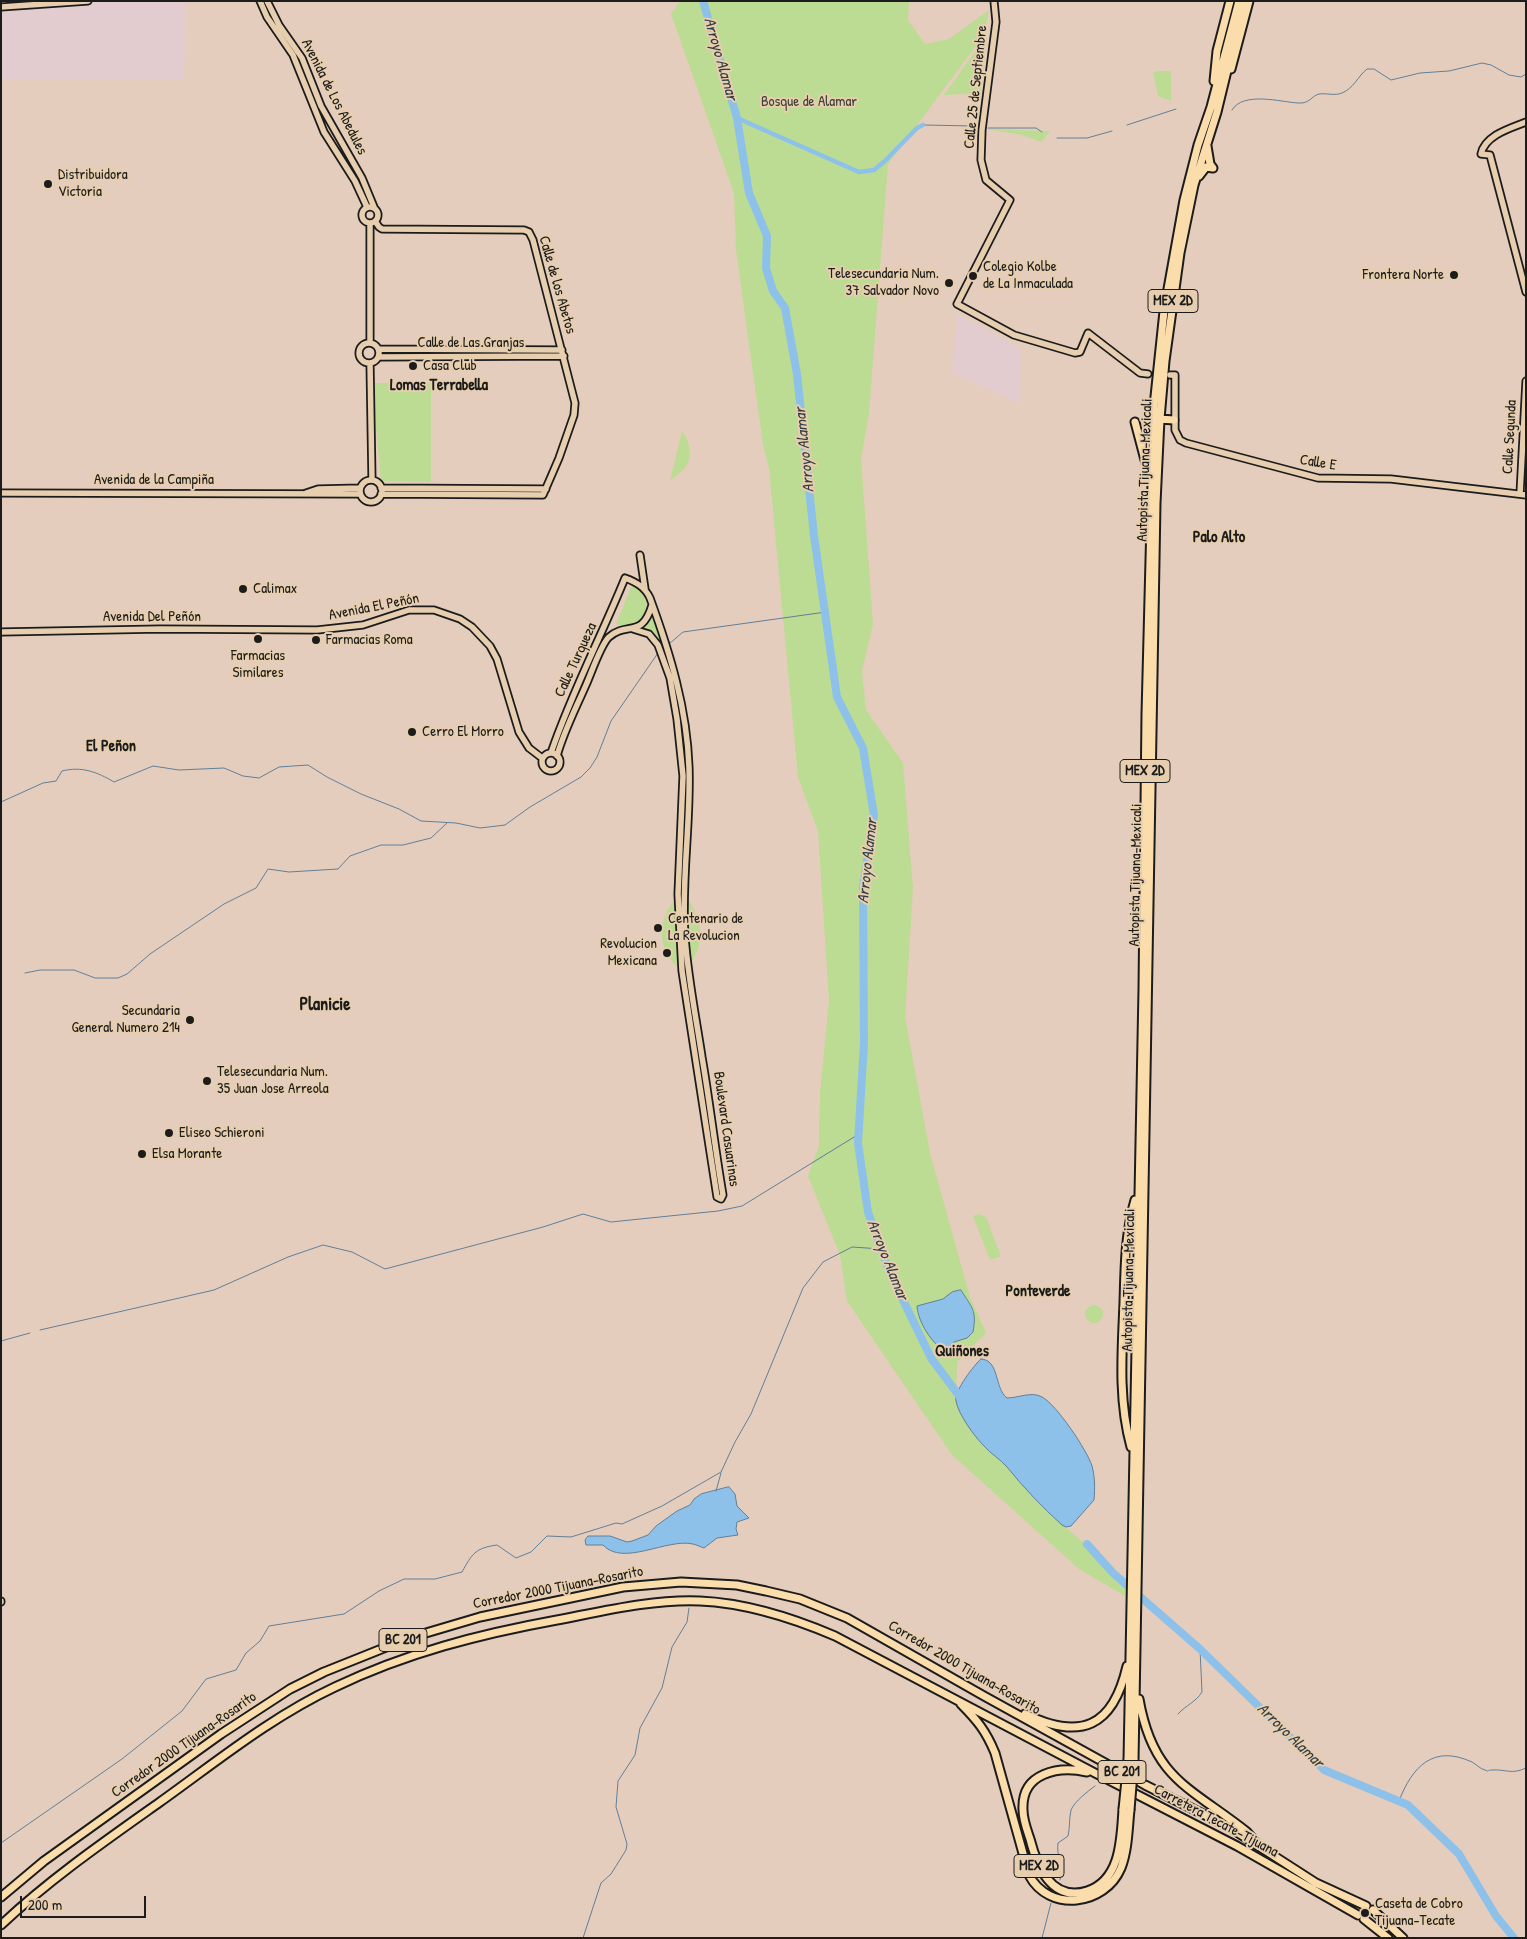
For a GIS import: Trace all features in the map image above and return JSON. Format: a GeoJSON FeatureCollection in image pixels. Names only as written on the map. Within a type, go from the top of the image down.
{"type":"FeatureCollection","features":[{"type":"Feature","properties":{"kind":"highway"},"geometry":{"type":"LineString","coordinates":[[1214,110],[1217,51],[1230,1]]}},
{"type":"Feature","properties":{"kind":"highway","name":"Autopista Tijuana-Mexicali"},"geometry":{"type":"LineString","coordinates":[[1137,1669],[1133,1644],[1134,1551],[1156,503],[1160,419],[1174,290],[1194,185],[1207,140],[1238,1]]}},
{"type":"Feature","properties":{"kind":"highway","name":"Autopista Tijuana-Mexicali"},"geometry":{"type":"LineString","coordinates":[[1134,1551],[1133,1454],[1154,406],[1164,311],[1184,200],[1198,145],[1214,110],[1244,1]]}},
{"type":"Feature","properties":{"kind":"highway"},"geometry":{"type":"LineString","coordinates":[[1214,110],[1226,85],[1249,1]]}},
{"type":"Feature","properties":{"kind":"highway"},"geometry":{"type":"LineString","coordinates":[[1194,185],[1202,170],[1206,167],[1213,168],[1207,152],[1207,140]]}},
{"type":"Feature","properties":{"kind":"highway"},"geometry":{"type":"LineString","coordinates":[[1160,419],[1174,420]]}},
{"type":"Feature","properties":{"kind":"highway"},"geometry":{"type":"LineString","coordinates":[[1135,422],[1138,427],[1151,482]]}},
{"type":"Feature","properties":{"kind":"highway"},"geometry":{"type":"LineString","coordinates":[[1133,1454],[1124,1419],[1122,1399],[1123,1326],[1126,1247],[1132,1210],[1138,1190]]}},
{"type":"Feature","properties":{"kind":"highway","name":"Corredor 2000 Tijuana-Rosarito"},"geometry":{"type":"LineString","coordinates":[[1,1898],[44,1861],[213,1739],[290,1689],[367,1653],[443,1627],[480,1617],[598,1592],[652,1583],[737,1585],[800,1599],[826,1608],[868,1629],[988,1699],[1145,1785],[1257,1844]]}},
{"type":"Feature","properties":{"kind":"highway","name":"Corredor 2000 Tijuana-Rosarito"},"geometry":{"type":"LineString","coordinates":[[1,1925],[42,1888],[85,1855],[244,1741],[298,1707],[333,1688],[390,1663],[446,1644],[484,1634],[594,1612],[673,1601],[702,1601],[728,1604],[793,1620],[821,1630],[862,1649],[955,1698]]}},
{"type":"Feature","properties":{"kind":"highway","name":"Autopista Tijuana-Mexicali"},"geometry":{"type":"LineString","coordinates":[[1130,1653],[1133,1644]]}},
{"type":"Feature","properties":{"kind":"highway"},"geometry":{"type":"LineString","coordinates":[[988,1699],[1055,1726],[1076,1728],[1086,1725],[1105,1713],[1116,1700],[1130,1653]]}},
{"type":"Feature","properties":{"kind":"highway","name":"MEX 2D"},"geometry":{"type":"LineString","coordinates":[[1095,1774],[1068,1769],[1050,1771],[1037,1779],[1026,1793],[1023,1803],[1024,1817],[1034,1854],[1046,1878],[1061,1890],[1072,1892],[1093,1888],[1106,1879],[1114,1865],[1118,1852],[1127,1810],[1131,1760],[1130,1653]]}},
{"type":"Feature","properties":{"kind":"highway"},"geometry":{"type":"LineString","coordinates":[[1131,1760],[1137,1669]]}},
{"type":"Feature","properties":{"kind":"highway","name":"MEX 2D"},"geometry":{"type":"LineString","coordinates":[[1137,1669],[1143,1719],[1149,1738],[1163,1764],[1183,1785],[1248,1832],[1257,1844]]}},
{"type":"Feature","properties":{"kind":"highway"},"geometry":{"type":"LineString","coordinates":[[955,1698],[979,1723],[989,1738],[995,1752],[1029,1875],[1036,1886],[1045,1893],[1062,1900],[1078,1901],[1096,1896],[1116,1878],[1123,1863],[1127,1810]]}},
{"type":"Feature","properties":{"kind":"highway","name":"Carretera Tecate–Tijuana"},"geometry":{"type":"LineString","coordinates":[[955,1698],[1095,1774],[1237,1846],[1361,1917],[1388,1938]]}},
{"type":"Feature","properties":{"kind":"highway","name":"Carretera Tecate–Tijuana"},"geometry":{"type":"LineString","coordinates":[[1257,1844],[1316,1884],[1369,1908],[1403,1938]]}},
{"type":"Feature","properties":{"kind":"street"},"geometry":{"type":"LineString","coordinates":[[1,6],[88,1]]}},
{"type":"Feature","properties":{"kind":"street","name":"Avenida de Los Abedules"},"geometry":{"type":"LineString","coordinates":[[260,1],[293,56],[323,131],[355,181],[367,207]]}},
{"type":"Feature","properties":{"kind":"street","name":"Avenida de Los Abedules"},"geometry":{"type":"LineString","coordinates":[[266,1],[277,27],[302,58],[321,106],[362,178],[374,207]]}},
{"type":"Feature","properties":{"kind":"street","name":"Calle 25 de Septiembre"},"geometry":{"type":"LineString","coordinates":[[994,1],[996,22],[980,155],[984,175],[989,184],[1010,200],[957,304],[1025,340],[1077,353],[1080,352],[1088,333],[1140,373],[1148,374]]}},
{"type":"Feature","properties":{"kind":"street"},"geometry":{"type":"LineString","coordinates":[[1526,122],[1496,135],[1489,140],[1481,152],[1490,155],[1526,292]]}},
{"type":"Feature","properties":{"kind":"street"},"geometry":{"type":"LineString","coordinates":[[323,131],[332,127]]}},
{"type":"Feature","properties":{"kind":"street"},"geometry":{"type":"LineString","coordinates":[[370,343],[373,222],[378,215],[374,207],[367,207],[363,212],[363,218],[373,222]]}},
{"type":"Feature","properties":{"kind":"street","name":"Calle de los Abetos"},"geometry":{"type":"LineString","coordinates":[[373,222],[382,229],[527,230],[533,240],[575,398],[575,408],[559,458],[543,495],[381,491]]}},
{"type":"Feature","properties":{"kind":"street"},"geometry":{"type":"LineString","coordinates":[[370,343],[374,344],[378,350],[379,357],[370,364],[361,359],[359,353],[363,345],[370,343]]}},
{"type":"Feature","properties":{"kind":"street","name":"Calle de Las Granjas"},"geometry":{"type":"LineString","coordinates":[[378,350],[563,353]]}},
{"type":"Feature","properties":{"kind":"street","name":"Calle de Las Granjas"},"geometry":{"type":"LineString","coordinates":[[379,357],[563,353]]}},
{"type":"Feature","properties":{"kind":"street"},"geometry":{"type":"LineString","coordinates":[[370,364],[372,480]]}},
{"type":"Feature","properties":{"kind":"street","name":"Calle E"},"geometry":{"type":"LineString","coordinates":[[1170,375],[1175,375],[1174,420],[1177,435],[1186,443],[1318,478],[1391,479],[1523,495]]}},
{"type":"Feature","properties":{"kind":"street","name":"Calle Segunda"},"geometry":{"type":"LineString","coordinates":[[1523,495],[1526,381]]}},
{"type":"Feature","properties":{"kind":"street"},"geometry":{"type":"LineString","coordinates":[[372,480],[377,482],[381,491],[376,500],[370,502],[363,498],[360,491],[364,482],[372,480]]}},
{"type":"Feature","properties":{"kind":"street"},"geometry":{"type":"LineString","coordinates":[[381,491],[546,489]]}},
{"type":"Feature","properties":{"kind":"street","name":"Avenida de la Campiña"},"geometry":{"type":"LineString","coordinates":[[1,493],[306,493],[360,491]]}},
{"type":"Feature","properties":{"kind":"street","name":"Boulevard Casuarinas"},"geometry":{"type":"LineString","coordinates":[[633,629],[646,632],[654,638],[670,668],[682,760],[683,802],[678,894],[682,971],[717,1198],[721,1199],[723,1195],[687,955],[684,901],[689,768],[686,730],[670,668],[652,605],[645,589],[640,555]]}},
{"type":"Feature","properties":{"kind":"street","name":"Calle Turqueza"},"geometry":{"type":"LineString","coordinates":[[551,753],[567,710],[599,642],[625,578],[645,589]]}},
{"type":"Feature","properties":{"kind":"street"},"geometry":{"type":"LineString","coordinates":[[633,629],[646,619],[652,605]]}},
{"type":"Feature","properties":{"kind":"street","name":"Avenida El Peñón"},"geometry":{"type":"LineString","coordinates":[[304,630],[363,625],[394,614],[422,609],[447,613],[460,619],[482,637],[495,654],[519,732],[530,748],[542,758]]}},
{"type":"Feature","properties":{"kind":"street","name":"Avenida Del Peñón"},"geometry":{"type":"LineString","coordinates":[[1,632],[160,629],[304,630]]}},
{"type":"Feature","properties":{"kind":"street","name":"Calle Turqueza"},"geometry":{"type":"LineString","coordinates":[[557,756],[573,713],[608,637],[621,631],[633,629]]}},
{"type":"Feature","properties":{"kind":"street"},"geometry":{"type":"LineString","coordinates":[[551,753],[557,756],[559,765],[557,769],[548,771],[543,768],[541,764],[542,758],[551,753]]}},
{"type":"Feature","properties":{"kind":"shaded area"},"geometry":{"type":"Polygon","coordinates":[[[1,1],[186,1],[184,80],[1,80],[1,1]]]}},
{"type":"Feature","properties":{"kind":"shaded area"},"geometry":{"type":"Polygon","coordinates":[[[958,314],[1020,348],[1019,403],[952,373],[958,314]]]}},
{"type":"Feature","properties":{"kind":"green space","name":"Bosque de Alamar"},"geometry":{"type":"Polygon","coordinates":[[[680,1],[909,1],[908,20],[925,44],[949,39],[989,10],[984,35],[888,164],[869,413],[861,459],[873,624],[862,671],[866,710],[903,763],[913,888],[905,1017],[930,1153],[970,1297],[986,1333],[957,1362],[956,1401],[964,1418],[983,1446],[1006,1466],[1039,1504],[1093,1551],[1127,1584],[1125,1596],[1079,1569],[952,1455],[847,1301],[840,1255],[808,1176],[819,1146],[820,1093],[829,1000],[818,831],[798,777],[769,468],[763,445],[736,250],[734,193],[671,14],[680,1]],[[961,1290],[943,1299],[917,1307],[920,1319],[927,1332],[940,1348],[945,1351],[954,1342],[967,1338],[974,1311],[961,1290]]]}},
{"type":"Feature","properties":{"kind":"green space"},"geometry":{"type":"Polygon","coordinates":[[[987,38],[981,93],[944,95],[976,50],[987,38]]]}},
{"type":"Feature","properties":{"kind":"green space"},"geometry":{"type":"Polygon","coordinates":[[[1171,71],[1171,101],[1158,96],[1153,72],[1171,71]]]}},
{"type":"Feature","properties":{"kind":"green space"},"geometry":{"type":"Polygon","coordinates":[[[984,129],[1050,131],[1042,142],[1018,134],[984,129]]]}},
{"type":"Feature","properties":{"kind":"green space"},"geometry":{"type":"Polygon","coordinates":[[[372,383],[431,383],[431,482],[381,481],[372,383]]]}},
{"type":"Feature","properties":{"kind":"green space"},"geometry":{"type":"Polygon","coordinates":[[[682,431],[689,445],[689,461],[683,470],[670,481],[682,431]]]}},
{"type":"Feature","properties":{"kind":"green space"},"geometry":{"type":"Polygon","coordinates":[[[632,585],[640,591],[645,599],[645,614],[635,625],[616,624],[632,585]]]}},
{"type":"Feature","properties":{"kind":"green space"},"geometry":{"type":"Polygon","coordinates":[[[652,616],[669,665],[667,665],[651,633],[643,629],[652,616]]]}},
{"type":"Feature","properties":{"kind":"green space"},"geometry":{"type":"Polygon","coordinates":[[[688,900],[697,915],[700,940],[695,956],[690,964],[677,966],[670,959],[664,947],[662,940],[663,921],[673,902],[688,900]]]}},
{"type":"Feature","properties":{"kind":"green space"},"geometry":{"type":"Polygon","coordinates":[[[979,1214],[986,1217],[1001,1256],[990,1260],[973,1216],[979,1214]]]}},
{"type":"Feature","properties":{"kind":"green space"},"geometry":{"type":"Polygon","coordinates":[[[1094,1305],[1100,1308],[1103,1314],[1100,1320],[1094,1323],[1088,1320],[1085,1314],[1088,1308],[1094,1305]]]}},
{"type":"Feature","properties":{"kind":"water"},"geometry":{"type":"Polygon","coordinates":[[[961,1290],[971,1305],[974,1314],[973,1332],[967,1338],[954,1342],[945,1351],[926,1332],[917,1306],[943,1299],[952,1292],[961,1290]]]}},
{"type":"Feature","properties":{"kind":"water"},"geometry":{"type":"Polygon","coordinates":[[[981,1359],[991,1364],[1000,1388],[1007,1398],[1038,1395],[1048,1401],[1063,1418],[1084,1449],[1093,1470],[1094,1500],[1071,1526],[1066,1527],[1062,1525],[1040,1504],[1004,1464],[980,1442],[967,1425],[957,1406],[956,1397],[969,1372],[981,1359]]]}},
{"type":"Feature","properties":{"kind":"water"},"geometry":{"type":"Polygon","coordinates":[[[729,1487],[735,1494],[737,1506],[749,1518],[737,1522],[736,1529],[738,1535],[717,1538],[704,1548],[682,1543],[633,1553],[612,1551],[603,1545],[586,1545],[585,1540],[588,1536],[610,1536],[627,1542],[648,1535],[656,1526],[677,1511],[690,1505],[701,1494],[729,1487]]]}},
{"type":"Feature","properties":{"kind":"waterway","name":"Arroyo Alamar"},"geometry":{"type":"LineString","coordinates":[[703,1],[737,118],[749,193],[767,236],[766,268],[773,291],[785,308],[797,374],[814,536],[837,697],[863,748],[874,815],[863,887],[864,1043],[858,1143],[868,1212],[889,1271],[931,1358],[963,1401]]}},
{"type":"Feature","properties":{"kind":"waterway"},"geometry":{"type":"LineString","coordinates":[[1232,110],[1237,104],[1253,99],[1302,103],[1319,94],[1339,94],[1350,88],[1367,69],[1374,69],[1391,80],[1420,73],[1449,71],[1482,63],[1491,65],[1509,75],[1521,77],[1526,74]]}},
{"type":"Feature","properties":{"kind":"waterway"},"geometry":{"type":"LineString","coordinates":[[1127,125],[1176,109]]}},
{"type":"Feature","properties":{"kind":"waterway"},"geometry":{"type":"LineString","coordinates":[[737,118],[859,172],[874,170],[917,128],[923,125]]}},
{"type":"Feature","properties":{"kind":"waterway"},"geometry":{"type":"LineString","coordinates":[[923,125],[974,126]]}},
{"type":"Feature","properties":{"kind":"waterway"},"geometry":{"type":"LineString","coordinates":[[988,128],[1036,128],[1042,132]]}},
{"type":"Feature","properties":{"kind":"waterway"},"geometry":{"type":"LineString","coordinates":[[1057,138],[1087,138],[1112,131]]}},
{"type":"Feature","properties":{"kind":"waterway"},"geometry":{"type":"LineString","coordinates":[[669,644],[683,632],[826,612]]}},
{"type":"Feature","properties":{"kind":"waterway"},"geometry":{"type":"LineString","coordinates":[[1,802],[43,783],[56,781],[62,771],[76,769],[102,775],[114,782],[153,766],[179,770],[224,768],[243,776],[259,778],[279,767],[308,765],[361,794],[399,809],[421,821],[456,823],[480,828],[505,825],[530,807],[581,777],[590,768],[597,757],[611,721],[658,653]]}},
{"type":"Feature","properties":{"kind":"waterway"},"geometry":{"type":"LineString","coordinates":[[25,973],[40,970],[74,970],[95,978],[118,978],[127,974],[150,954],[224,904],[256,888],[268,869],[289,872],[338,869],[350,856],[381,845],[403,845],[431,838],[447,823]]}},
{"type":"Feature","properties":{"kind":"waterway"},"geometry":{"type":"LineString","coordinates":[[40,1330],[214,1290],[288,1257],[323,1245],[352,1252],[385,1269],[543,1227],[583,1214],[611,1222],[718,1211],[742,1206],[859,1134]]}},
{"type":"Feature","properties":{"kind":"waterway"},"geometry":{"type":"LineString","coordinates":[[1,1843],[122,1759],[182,1711],[206,1679],[236,1670],[246,1653],[260,1641],[269,1626],[344,1614],[379,1591],[404,1579],[435,1579],[462,1572],[472,1556],[484,1548],[497,1545],[516,1558],[531,1552],[547,1536],[571,1537],[616,1523],[622,1524],[662,1506],[721,1472],[751,1414],[803,1288],[823,1262],[852,1247],[881,1249]]}},
{"type":"Feature","properties":{"kind":"waterway"},"geometry":{"type":"LineString","coordinates":[[1,1341],[30,1333]]}},
{"type":"Feature","properties":{"kind":"waterway"},"geometry":{"type":"LineString","coordinates":[[716,1491],[721,1473]]}},
{"type":"Feature","properties":{"kind":"waterway","name":"Arroyo Alamar"},"geometry":{"type":"LineString","coordinates":[[1087,1544],[1113,1573],[1200,1649],[1324,1770],[1408,1805],[1459,1854],[1496,1916],[1514,1938]]}},
{"type":"Feature","properties":{"kind":"waterway"},"geometry":{"type":"LineString","coordinates":[[583,1938],[601,1883],[611,1874],[626,1850],[627,1844],[616,1807],[618,1781],[635,1755],[640,1728],[662,1688],[672,1647],[687,1622],[689,1608]]}},
{"type":"Feature","properties":{"kind":"waterway"},"geometry":{"type":"LineString","coordinates":[[1178,1714],[1202,1692],[1200,1649]]}},
{"type":"Feature","properties":{"kind":"waterway"},"geometry":{"type":"LineString","coordinates":[[1399,1801],[1410,1778],[1426,1762],[1435,1757],[1458,1757],[1472,1762],[1487,1771],[1513,1771],[1526,1768]]}},
{"type":"Feature","properties":{"kind":"waterway"},"geometry":{"type":"LineString","coordinates":[[1060,1880],[1058,1843],[1068,1836],[1071,1810],[1095,1786]]}},
{"type":"Feature","properties":{"kind":"waterway"},"geometry":{"type":"LineString","coordinates":[[1042,1938],[1051,1903]]}},
{"type":"Feature","properties":{"kind":"place","name":"Distribuidora Victoria"},"geometry":{"type":"Point","coordinates":[48,184]}},
{"type":"Feature","properties":{"kind":"place","name":"Frontera Norte"},"geometry":{"type":"Point","coordinates":[1454,275]}},
{"type":"Feature","properties":{"kind":"place","name":"Colegio Kolbe de La Inmaculada"},"geometry":{"type":"Point","coordinates":[973,276]}},
{"type":"Feature","properties":{"kind":"place","name":"Telesecundaria Num. 37 Salvador Novo"},"geometry":{"type":"Point","coordinates":[949,283]}},
{"type":"Feature","properties":{"kind":"place","name":"Casa Club"},"geometry":{"type":"Point","coordinates":[413,366]}},
{"type":"Feature","properties":{"kind":"place","name":"Calimax"},"geometry":{"type":"Point","coordinates":[243,589]}},
{"type":"Feature","properties":{"kind":"place","name":"Farmacias Similares"},"geometry":{"type":"Point","coordinates":[258,639]}},
{"type":"Feature","properties":{"kind":"place","name":"Farmacias Roma"},"geometry":{"type":"Point","coordinates":[316,640]}},
{"type":"Feature","properties":{"kind":"place","name":"Cerro El Morro"},"geometry":{"type":"Point","coordinates":[412,732]}},
{"type":"Feature","properties":{"kind":"place","name":"Centenario de La Revolucion"},"geometry":{"type":"Point","coordinates":[658,928]}},
{"type":"Feature","properties":{"kind":"place","name":"Revolucion Mexicana"},"geometry":{"type":"Point","coordinates":[667,953]}},
{"type":"Feature","properties":{"kind":"place","name":"Secundaria General Numero 214"},"geometry":{"type":"Point","coordinates":[190,1020]}},
{"type":"Feature","properties":{"kind":"place","name":"Telesecundaria Num. 35 Juan Jose Arreola"},"geometry":{"type":"Point","coordinates":[207,1081]}},
{"type":"Feature","properties":{"kind":"place","name":"Eliseo Schieroni"},"geometry":{"type":"Point","coordinates":[169,1133]}},
{"type":"Feature","properties":{"kind":"place","name":"Elsa Morante"},"geometry":{"type":"Point","coordinates":[142,1154]}},
{"type":"Feature","properties":{"kind":"place","name":"Caseta de Cobro Tijuana-Tecate"},"geometry":{"type":"Point","coordinates":[1365,1913]}},
{"type":"Feature","properties":{"kind":"district","name":"Lomas Terrabella"},"geometry":{"type":"Point","coordinates":[439,386]}},
{"type":"Feature","properties":{"kind":"district","name":"Palo Alto"},"geometry":{"type":"Point","coordinates":[1219,538]}},
{"type":"Feature","properties":{"kind":"district","name":"El Peñon"},"geometry":{"type":"Point","coordinates":[111,747]}},
{"type":"Feature","properties":{"kind":"district","name":"Planicie"},"geometry":{"type":"Point","coordinates":[325,1005]}},
{"type":"Feature","properties":{"kind":"district","name":"Ponteverde"},"geometry":{"type":"Point","coordinates":[1038,1292]}},
{"type":"Feature","properties":{"kind":"district","name":"Quiñones"},"geometry":{"type":"Point","coordinates":[962,1352]}}]}
